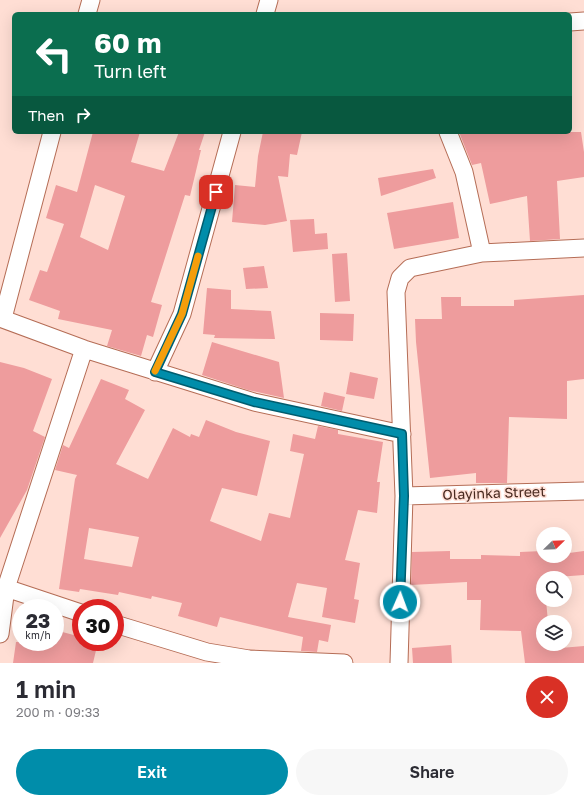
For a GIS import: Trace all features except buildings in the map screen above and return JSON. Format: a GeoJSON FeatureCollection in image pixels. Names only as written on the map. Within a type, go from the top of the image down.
{"type":"FeatureCollection","features":[{"type":"Feature","properties":{"kind":"street"},"geometry":{"type":"LineString","coordinates":[[88,12],[91,0]]}},
{"type":"Feature","properties":{"kind":"street"},"geometry":{"type":"LineString","coordinates":[[266,12],[269,0]]}},
{"type":"Feature","properties":{"kind":"street"},"geometry":{"type":"LineString","coordinates":[[572,22],[584,21]]}},
{"type":"Feature","properties":{"kind":"street"},"geometry":{"type":"LineString","coordinates":[[51,134],[1,318],[84,349],[254,402],[402,434]]}},
{"type":"Feature","properties":{"kind":"street"},"geometry":{"type":"LineString","coordinates":[[155,372],[182,314],[231,134]]}},
{"type":"Feature","properties":{"kind":"street"},"geometry":{"type":"LineString","coordinates":[[449,134],[464,172],[482,253]]}},
{"type":"Feature","properties":{"kind":"street"},"geometry":{"type":"LineString","coordinates":[[398,663],[404,496],[396,292],[400,278],[410,268],[482,253],[584,248]]}},
{"type":"Feature","properties":{"kind":"street"},"geometry":{"type":"LineString","coordinates":[[0,634],[6,577],[84,349]]}},
{"type":"Feature","properties":{"kind":"street","name":"Olayinka Street"},"geometry":{"type":"LineString","coordinates":[[404,496],[584,491]]}},
{"type":"Feature","properties":{"kind":"street"},"geometry":{"type":"LineString","coordinates":[[6,577],[72,608]]}},
{"type":"Feature","properties":{"kind":"street"},"geometry":{"type":"LineString","coordinates":[[124,627],[201,650],[242,658],[296,662],[344,663]]}},
{"type":"Feature","properties":{"kind":"slow traffic"},"geometry":{"type":"LineString","coordinates":[[155,371],[182,314],[198,256]]}},
{"type":"Feature","properties":{"kind":"route"},"geometry":{"type":"LineString","coordinates":[[216,192],[182,314],[155,372],[254,402],[402,434],[404,496],[400,602]]}}]}
